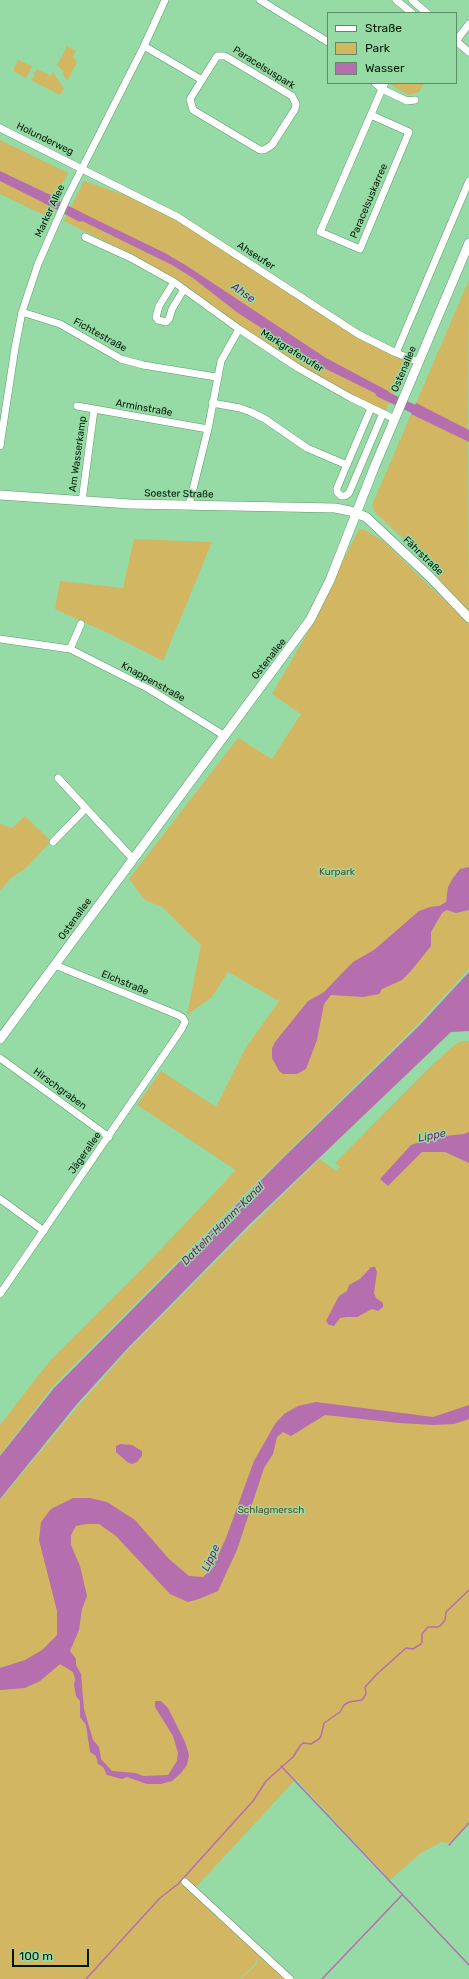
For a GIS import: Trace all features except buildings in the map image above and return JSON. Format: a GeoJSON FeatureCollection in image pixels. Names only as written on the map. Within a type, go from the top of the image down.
{"type":"FeatureCollection","features":[{"type":"Feature","properties":{"kind":"main road","name":"Ostenallee"},"geometry":{"type":"LineString","coordinates":[[0,1039],[310,620],[360,514],[397,415],[469,244]]}},
{"type":"Feature","properties":{"kind":"main road","name":"Soester Straße"},"geometry":{"type":"LineString","coordinates":[[0,495],[82,501],[335,508],[360,514]]}},
{"type":"Feature","properties":{"kind":"main road","name":"Fährstraße"},"geometry":{"type":"LineString","coordinates":[[360,514],[430,577],[469,618]]}},
{"type":"Feature","properties":{"kind":"street","name":"Marker Allee"},"geometry":{"type":"LineString","coordinates":[[0,446],[22,312],[38,264],[58,216],[144,46],[165,0]]}},
{"type":"Feature","properties":{"kind":"street"},"geometry":{"type":"LineString","coordinates":[[260,0],[327,41]]}},
{"type":"Feature","properties":{"kind":"street"},"geometry":{"type":"LineString","coordinates":[[396,0],[411,12]]}},
{"type":"Feature","properties":{"kind":"street"},"geometry":{"type":"LineString","coordinates":[[412,0],[426,12]]}},
{"type":"Feature","properties":{"kind":"street"},"geometry":{"type":"LineString","coordinates":[[457,40],[469,24]]}},
{"type":"Feature","properties":{"kind":"street"},"geometry":{"type":"LineString","coordinates":[[457,42],[469,52]]}},
{"type":"Feature","properties":{"kind":"street"},"geometry":{"type":"LineString","coordinates":[[144,46],[202,80]]}},
{"type":"Feature","properties":{"kind":"street","name":"Paracelsuspark"},"geometry":{"type":"LineString","coordinates":[[217,56],[225,56],[292,96],[296,104],[295,109],[272,145],[264,150],[260,150],[193,110],[190,99],[202,80],[217,56]]}},
{"type":"Feature","properties":{"kind":"street"},"geometry":{"type":"LineString","coordinates":[[382,88],[407,101],[415,100]]}},
{"type":"Feature","properties":{"kind":"street","name":"Paracelsuskarree"},"geometry":{"type":"LineString","coordinates":[[371,115],[409,132],[360,249],[320,232],[382,88]]}},
{"type":"Feature","properties":{"kind":"street","name":"Holunderweg"},"geometry":{"type":"LineString","coordinates":[[0,128],[82,168]]}},
{"type":"Feature","properties":{"kind":"street","name":"Ahseufer"},"geometry":{"type":"LineString","coordinates":[[82,168],[178,217],[358,334],[396,353],[419,362]]}},
{"type":"Feature","properties":{"kind":"street","name":"Ostenallee"},"geometry":{"type":"LineString","coordinates":[[396,353],[469,181]]}},
{"type":"Feature","properties":{"kind":"street","name":"Markgrafenufer"},"geometry":{"type":"LineString","coordinates":[[85,236],[174,282],[238,330],[298,368],[371,408],[383,413],[397,415]]}},
{"type":"Feature","properties":{"kind":"street"},"geometry":{"type":"LineString","coordinates":[[174,282],[159,306],[156,317],[158,320],[166,322],[169,319],[172,308],[184,289]]}},
{"type":"Feature","properties":{"kind":"street","name":"Fichtestraße"},"geometry":{"type":"LineString","coordinates":[[22,312],[60,324],[121,359],[143,365],[216,377]]}},
{"type":"Feature","properties":{"kind":"street"},"geometry":{"type":"LineString","coordinates":[[189,505],[208,429],[220,361],[238,330]]}},
{"type":"Feature","properties":{"kind":"street"},"geometry":{"type":"LineString","coordinates":[[212,403],[252,412],[266,419],[307,448],[347,465]]}},
{"type":"Feature","properties":{"kind":"street","name":"Arminstraße"},"geometry":{"type":"LineString","coordinates":[[77,406],[208,429]]}},
{"type":"Feature","properties":{"kind":"street"},"geometry":{"type":"LineString","coordinates":[[371,408],[336,490],[341,496],[345,496],[349,493],[383,413]]}},
{"type":"Feature","properties":{"kind":"street","name":"Am Wasserkamp"},"geometry":{"type":"LineString","coordinates":[[82,501],[94,410]]}},
{"type":"Feature","properties":{"kind":"street"},"geometry":{"type":"LineString","coordinates":[[70,649],[81,624]]}},
{"type":"Feature","properties":{"kind":"street","name":"Knappenstraße"},"geometry":{"type":"LineString","coordinates":[[0,640],[70,649],[149,689],[225,736]]}},
{"type":"Feature","properties":{"kind":"street"},"geometry":{"type":"LineString","coordinates":[[58,778],[133,860]]}},
{"type":"Feature","properties":{"kind":"street"},"geometry":{"type":"LineString","coordinates":[[53,842],[86,808]]}},
{"type":"Feature","properties":{"kind":"street","name":"Elchstraße"},"geometry":{"type":"LineString","coordinates":[[55,965],[178,1015],[184,1018],[185,1022]]}},
{"type":"Feature","properties":{"kind":"street","name":"Jägerallee"},"geometry":{"type":"LineString","coordinates":[[0,1294],[185,1022]]}},
{"type":"Feature","properties":{"kind":"street","name":"Hirschgraben"},"geometry":{"type":"LineString","coordinates":[[0,1058],[108,1137]]}},
{"type":"Feature","properties":{"kind":"street"},"geometry":{"type":"LineString","coordinates":[[0,1198],[44,1230]]}},
{"type":"Feature","properties":{"kind":"street"},"geometry":{"type":"LineString","coordinates":[[184,1882],[290,1979]]}},
{"type":"Feature","properties":{"kind":"green space"},"geometry":{"type":"Polygon","coordinates":[[[66,46],[76,51],[73,57],[77,62],[67,81],[62,73],[64,72],[57,65],[66,49],[66,46]]]}},
{"type":"Feature","properties":{"kind":"green space"},"geometry":{"type":"Polygon","coordinates":[[[18,60],[32,66],[26,78],[13,71],[18,60]]]}},
{"type":"Feature","properties":{"kind":"green space"},"geometry":{"type":"Polygon","coordinates":[[[37,69],[51,76],[53,72],[64,89],[60,95],[31,80],[37,69]]]}},
{"type":"Feature","properties":{"kind":"green space"},"geometry":{"type":"Polygon","coordinates":[[[423,84],[419,92],[409,95],[391,85],[423,84]]]}},
{"type":"Feature","properties":{"kind":"green space"},"geometry":{"type":"Polygon","coordinates":[[[0,140],[68,173],[61,186],[65,188],[59,199],[0,171],[0,140]]]}},
{"type":"Feature","properties":{"kind":"green space"},"geometry":{"type":"Polygon","coordinates":[[[0,180],[54,208],[50,218],[0,194],[0,180]]]}},
{"type":"Feature","properties":{"kind":"green space"},"geometry":{"type":"Polygon","coordinates":[[[84,181],[142,201],[236,255],[321,314],[409,361],[385,411],[352,396],[298,367],[133,255],[64,221],[84,181]]]}},
{"type":"Feature","properties":{"kind":"green space"},"geometry":{"type":"Polygon","coordinates":[[[469,280],[469,615],[455,601],[427,561],[375,512],[372,505],[469,280]]]}},
{"type":"Feature","properties":{"kind":"green space","name":"Kurpark"},"geometry":{"type":"Polygon","coordinates":[[[359,529],[363,529],[383,541],[469,624],[469,969],[417,1025],[53,1386],[0,1455],[0,1425],[49,1362],[143,1268],[236,1170],[137,1105],[161,1071],[216,1107],[245,1049],[279,1001],[228,972],[212,997],[187,1015],[201,945],[162,907],[145,900],[129,879],[238,738],[272,759],[301,714],[272,694],[304,639],[359,529]]]}},
{"type":"Feature","properties":{"kind":"green space"},"geometry":{"type":"Polygon","coordinates":[[[134,539],[212,542],[163,661],[108,633],[55,609],[60,581],[123,588],[134,539]]]}},
{"type":"Feature","properties":{"kind":"green space"},"geometry":{"type":"Polygon","coordinates":[[[25,816],[51,841],[26,868],[11,878],[0,891],[0,824],[12,828],[25,816]]]}},
{"type":"Feature","properties":{"kind":"green space","name":"Schlagmersch"},"geometry":{"type":"Polygon","coordinates":[[[461,1041],[469,1041],[469,1822],[449,1843],[441,1842],[421,1853],[390,1880],[296,1779],[196,1887],[252,1939],[250,1946],[287,1979],[241,1979],[256,1965],[259,1956],[255,1964],[240,1979],[0,1979],[0,1500],[79,1405],[128,1350],[251,1226],[320,1159],[336,1171],[340,1167],[335,1163],[427,1070],[452,1047],[461,1041]]]}},
{"type":"Feature","properties":{"kind":"water"},"geometry":{"type":"Polygon","coordinates":[[[0,171],[59,199],[54,208],[0,181],[0,171]]]}},
{"type":"Feature","properties":{"kind":"water"},"geometry":{"type":"Polygon","coordinates":[[[72,208],[165,253],[187,266],[326,358],[388,391],[391,394],[389,400],[322,367],[238,313],[193,278],[172,265],[68,214],[72,208]]]}},
{"type":"Feature","properties":{"kind":"water"},"geometry":{"type":"Polygon","coordinates":[[[416,403],[469,430],[469,442],[411,414],[416,403]]]}},
{"type":"Feature","properties":{"kind":"water"},"geometry":{"type":"Polygon","coordinates":[[[469,867],[469,910],[456,913],[447,910],[442,913],[431,932],[431,946],[402,980],[382,989],[379,994],[363,997],[331,995],[324,1004],[317,1040],[306,1069],[297,1074],[283,1074],[279,1071],[272,1058],[272,1048],[275,1042],[308,1001],[324,992],[353,962],[374,950],[419,911],[430,907],[439,906],[446,902],[448,887],[453,878],[460,869],[469,867]]]}},
{"type":"Feature","properties":{"kind":"water","name":"Datteln-Hamm-Kanal"},"geometry":{"type":"Polygon","coordinates":[[[469,972],[469,1031],[451,1032],[250,1224],[127,1349],[77,1404],[0,1499],[0,1456],[54,1388],[284,1157],[419,1026],[469,972]]]}},
{"type":"Feature","properties":{"kind":"water"},"geometry":{"type":"Polygon","coordinates":[[[469,1132],[469,1163],[445,1152],[422,1152],[388,1186],[380,1179],[411,1145],[435,1137],[464,1134],[469,1132]]]}},
{"type":"Feature","properties":{"kind":"water"},"geometry":{"type":"Polygon","coordinates":[[[371,1267],[375,1267],[377,1272],[374,1293],[376,1298],[383,1303],[383,1307],[378,1311],[372,1309],[357,1317],[340,1318],[334,1326],[329,1325],[326,1321],[339,1296],[347,1291],[349,1285],[360,1279],[371,1267]]]}},
{"type":"Feature","properties":{"kind":"water"},"geometry":{"type":"Polygon","coordinates":[[[316,1402],[433,1417],[469,1405],[469,1419],[454,1424],[434,1425],[399,1423],[325,1415],[291,1436],[283,1432],[277,1437],[273,1454],[264,1468],[237,1550],[218,1591],[188,1602],[170,1594],[116,1536],[99,1524],[76,1526],[71,1535],[71,1545],[80,1566],[87,1596],[82,1609],[79,1630],[70,1651],[76,1659],[76,1665],[81,1674],[84,1709],[93,1740],[99,1747],[101,1759],[112,1771],[136,1773],[143,1776],[168,1775],[177,1761],[178,1753],[173,1736],[155,1707],[155,1701],[161,1701],[168,1708],[185,1742],[189,1755],[187,1765],[181,1773],[172,1781],[161,1784],[147,1784],[127,1777],[122,1779],[107,1775],[103,1767],[98,1764],[96,1756],[90,1752],[86,1725],[80,1717],[80,1701],[76,1696],[73,1672],[60,1664],[40,1681],[25,1688],[0,1690],[0,1668],[25,1660],[42,1650],[57,1635],[57,1611],[39,1540],[41,1522],[51,1509],[73,1498],[90,1498],[107,1502],[135,1520],[169,1559],[189,1576],[203,1577],[212,1569],[226,1538],[254,1461],[275,1424],[284,1414],[298,1406],[316,1402]]]}},
{"type":"Feature","properties":{"kind":"water"},"geometry":{"type":"Polygon","coordinates":[[[121,1444],[132,1445],[142,1451],[142,1456],[137,1462],[132,1464],[127,1462],[116,1452],[116,1446],[121,1444]]]}},
{"type":"Feature","properties":{"kind":"waterway","name":"Ahse"},"geometry":{"type":"LineString","coordinates":[[46,199],[80,217]]}},
{"type":"Feature","properties":{"kind":"waterway","name":"Ahse"},"geometry":{"type":"LineString","coordinates":[[380,393],[424,414]]}},
{"type":"Feature","properties":{"kind":"waterway"},"geometry":{"type":"LineString","coordinates":[[86,1979],[160,1898],[178,1884],[253,1801],[266,1781],[293,1757],[300,1746],[303,1743],[311,1744],[319,1739],[324,1723],[340,1712],[344,1705],[349,1702],[362,1700],[366,1694],[365,1687],[377,1674],[406,1648],[413,1649],[421,1644],[422,1634],[428,1627],[438,1627],[441,1625],[445,1620],[446,1612],[469,1590]]}},
{"type":"Feature","properties":{"kind":"waterway"},"geometry":{"type":"LineString","coordinates":[[281,1766],[469,1965]]}},
{"type":"Feature","properties":{"kind":"waterway"},"geometry":{"type":"LineString","coordinates":[[449,1845],[469,1823]]}},
{"type":"Feature","properties":{"kind":"waterway"},"geometry":{"type":"LineString","coordinates":[[322,1979],[402,1895]]}},
{"type":"Feature","properties":{"kind":"water label","name":"Lippe"},"geometry":{"type":"Point","coordinates":[432,1136]}},
{"type":"Feature","properties":{"kind":"water label","name":"Lippe"},"geometry":{"type":"Point","coordinates":[211,1558]}}]}
